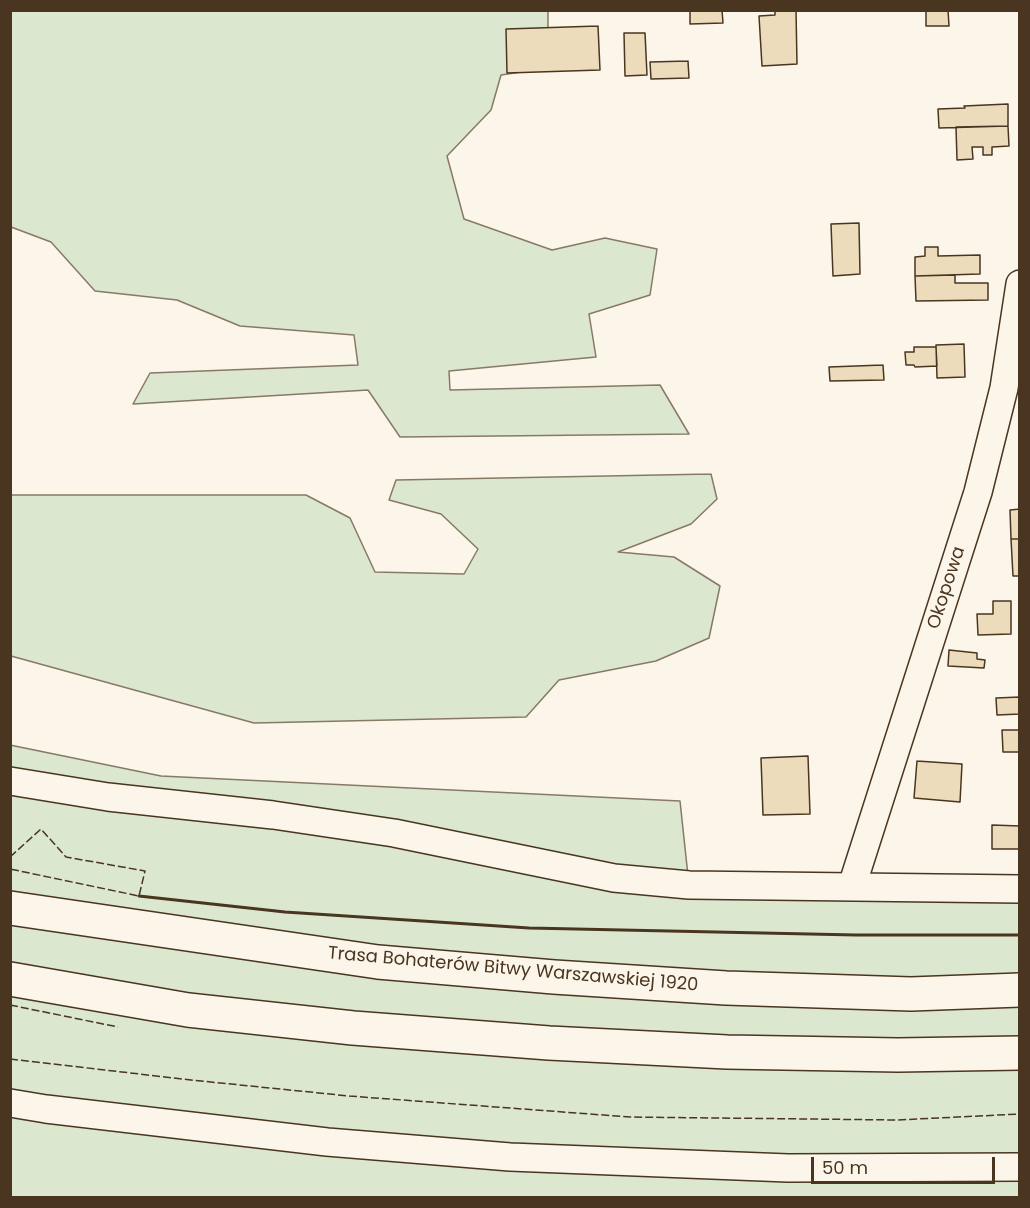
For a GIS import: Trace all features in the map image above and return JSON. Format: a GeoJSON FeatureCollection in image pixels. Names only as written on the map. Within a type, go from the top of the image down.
{"type":"FeatureCollection","features":[{"type":"Feature","properties":{"kind":"highway","name":"Trasa Bohaterów Bitwy Warszawskiej 1920"},"geometry":{"type":"LineString","coordinates":[[10,908],[378,962],[542,976],[726,988],[899,994],[1020,990]]}},
{"type":"Feature","properties":{"kind":"highway"},"geometry":{"type":"LineString","coordinates":[[10,980],[188,1010],[353,1028],[549,1043],[727,1052],[898,1055],[1020,1053]]}},
{"type":"Feature","properties":{"kind":"street","name":"Okopowa"},"geometry":{"type":"LineString","coordinates":[[852,886],[978,492],[1004,388],[1020,284]]}},
{"type":"Feature","properties":{"kind":"street"},"geometry":{"type":"LineString","coordinates":[[10,781],[108,797],[273,815],[394,833],[614,878],[689,885],[1020,889]]}},
{"type":"Feature","properties":{"kind":"street"},"geometry":{"type":"LineString","coordinates":[[10,1103],[327,1142],[510,1157],[788,1168],[1020,1167]]}},
{"type":"Feature","properties":{"kind":"green space"},"geometry":{"type":"Polygon","coordinates":[[[10,11],[548,11],[548,68],[501,75],[491,110],[447,156],[464,219],[552,250],[605,238],[657,249],[650,295],[589,314],[596,357],[449,371],[450,390],[660,385],[689,434],[400,437],[368,390],[133,404],[150,373],[358,365],[354,335],[240,326],[177,300],[95,291],[51,242],[11,227],[10,11]]]}},
{"type":"Feature","properties":{"kind":"green space"},"geometry":{"type":"Polygon","coordinates":[[[711,474],[717,499],[691,524],[618,552],[674,557],[720,586],[709,638],[656,661],[559,680],[526,717],[254,723],[11,656],[11,495],[306,495],[350,518],[375,572],[464,574],[478,549],[441,514],[389,500],[396,480],[711,474]]]}},
{"type":"Feature","properties":{"kind":"green space"},"geometry":{"type":"Polygon","coordinates":[[[10,745],[161,776],[680,801],[689,885],[1019,889],[1019,1197],[11,1197],[10,745]]]}},
{"type":"Feature","properties":{"kind":"building"},"geometry":{"type":"Polygon","coordinates":[[[690,10],[722,10],[723,23],[690,24],[690,10]]]}},
{"type":"Feature","properties":{"kind":"building"},"geometry":{"type":"Polygon","coordinates":[[[775,10],[796,10],[797,64],[762,66],[759,16],[775,15],[775,10]]]}},
{"type":"Feature","properties":{"kind":"building"},"geometry":{"type":"Polygon","coordinates":[[[926,10],[948,10],[949,26],[926,26],[926,10]]]}},
{"type":"Feature","properties":{"kind":"building"},"geometry":{"type":"Polygon","coordinates":[[[598,26],[600,70],[507,73],[506,29],[598,26]]]}},
{"type":"Feature","properties":{"kind":"building"},"geometry":{"type":"Polygon","coordinates":[[[624,33],[645,33],[647,75],[625,76],[624,33]]]}},
{"type":"Feature","properties":{"kind":"building"},"geometry":{"type":"Polygon","coordinates":[[[688,61],[689,78],[651,79],[650,62],[688,61]]]}},
{"type":"Feature","properties":{"kind":"building"},"geometry":{"type":"Polygon","coordinates":[[[1008,104],[1008,126],[939,128],[938,109],[1008,104]]]}},
{"type":"Feature","properties":{"kind":"building"},"geometry":{"type":"Polygon","coordinates":[[[1008,126],[1009,146],[992,147],[992,155],[983,155],[983,147],[972,147],[973,159],[957,160],[956,127],[1008,126]]]}},
{"type":"Feature","properties":{"kind":"building"},"geometry":{"type":"Polygon","coordinates":[[[859,223],[860,274],[833,276],[831,224],[859,223]]]}},
{"type":"Feature","properties":{"kind":"building"},"geometry":{"type":"Polygon","coordinates":[[[925,247],[938,247],[938,256],[980,255],[980,274],[915,276],[915,257],[925,256],[925,247]]]}},
{"type":"Feature","properties":{"kind":"building"},"geometry":{"type":"Polygon","coordinates":[[[955,275],[955,283],[988,283],[988,300],[916,301],[915,276],[955,275]]]}},
{"type":"Feature","properties":{"kind":"building"},"geometry":{"type":"Polygon","coordinates":[[[964,344],[965,377],[937,378],[936,345],[964,344]]]}},
{"type":"Feature","properties":{"kind":"building"},"geometry":{"type":"Polygon","coordinates":[[[914,347],[936,347],[937,366],[906,365],[905,352],[914,352],[914,347]]]}},
{"type":"Feature","properties":{"kind":"building"},"geometry":{"type":"Polygon","coordinates":[[[883,365],[884,380],[830,381],[829,367],[883,365]]]}},
{"type":"Feature","properties":{"kind":"building"},"geometry":{"type":"Polygon","coordinates":[[[1020,509],[1020,539],[1011,539],[1010,510],[1020,509]]]}},
{"type":"Feature","properties":{"kind":"building"},"geometry":{"type":"Polygon","coordinates":[[[1011,539],[1020,539],[1020,576],[1013,576],[1011,539]]]}},
{"type":"Feature","properties":{"kind":"building"},"geometry":{"type":"Polygon","coordinates":[[[993,601],[1011,601],[1011,634],[978,635],[977,614],[993,614],[993,601]]]}},
{"type":"Feature","properties":{"kind":"building"},"geometry":{"type":"Polygon","coordinates":[[[949,650],[977,653],[977,659],[985,660],[984,668],[948,666],[949,650]]]}},
{"type":"Feature","properties":{"kind":"building"},"geometry":{"type":"Polygon","coordinates":[[[1020,697],[1020,714],[997,715],[996,698],[1020,697]]]}},
{"type":"Feature","properties":{"kind":"building"},"geometry":{"type":"Polygon","coordinates":[[[1002,730],[1020,730],[1020,752],[1003,752],[1002,730]]]}},
{"type":"Feature","properties":{"kind":"building"},"geometry":{"type":"Polygon","coordinates":[[[808,756],[810,814],[763,815],[761,758],[808,756]]]}},
{"type":"Feature","properties":{"kind":"building"},"geometry":{"type":"Polygon","coordinates":[[[917,761],[962,764],[960,802],[914,798],[917,761]]]}},
{"type":"Feature","properties":{"kind":"building"},"geometry":{"type":"Polygon","coordinates":[[[992,825],[1020,826],[1020,849],[992,849],[992,825]]]}},
{"type":"Feature","properties":{"kind":"fence"},"geometry":{"type":"LineString","coordinates":[[10,857],[41,829],[66,857],[145,871],[139,896],[10,869]]}},
{"type":"Feature","properties":{"kind":"fence"},"geometry":{"type":"LineString","coordinates":[[10,1005],[118,1027]]}},
{"type":"Feature","properties":{"kind":"fence"},"geometry":{"type":"LineString","coordinates":[[10,1059],[349,1096],[630,1117],[897,1120],[1020,1114]]}},
{"type":"Feature","properties":{"kind":"wall"},"geometry":{"type":"LineString","coordinates":[[139,896],[285,912],[529,928],[856,935],[1020,935]]}}]}
